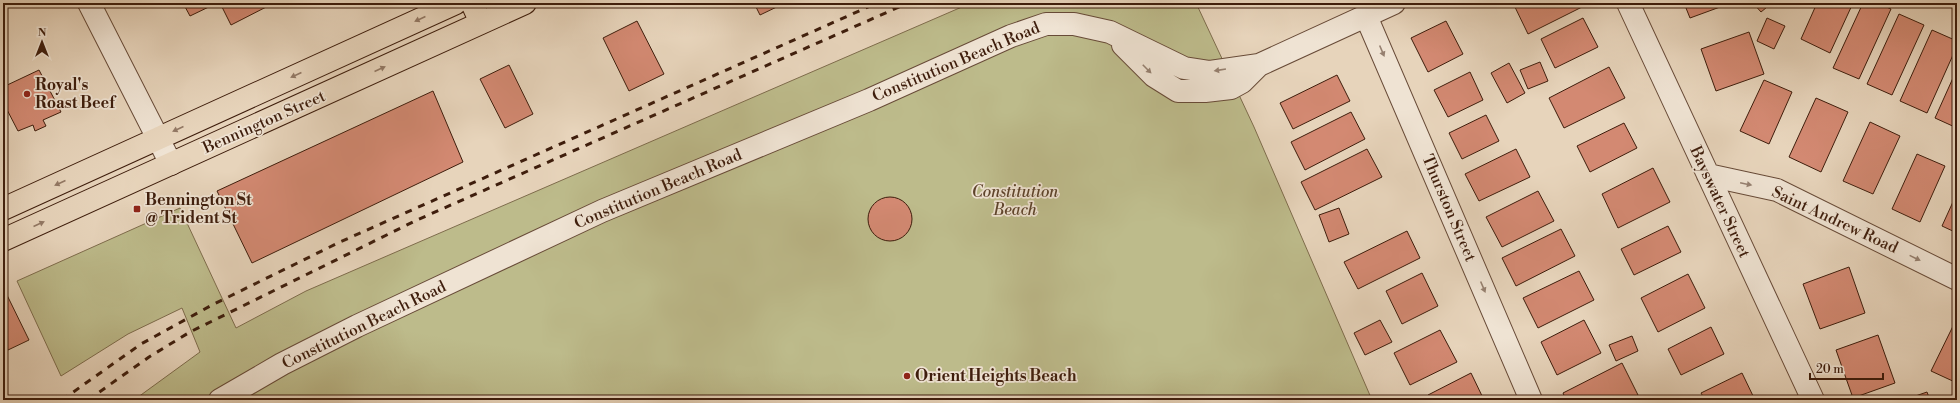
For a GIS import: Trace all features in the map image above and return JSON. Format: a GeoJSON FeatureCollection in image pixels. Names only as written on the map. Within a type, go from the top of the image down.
{"type":"FeatureCollection","features":[{"type":"Feature","properties":{"kind":"main road","name":"Bennington Street"},"geometry":{"type":"LineString","coordinates":[[3,209],[456,3]]}},
{"type":"Feature","properties":{"kind":"main road"},"geometry":{"type":"LineString","coordinates":[[472,3],[481,23]]}},
{"type":"Feature","properties":{"kind":"main road","name":"Bennington Street"},"geometry":{"type":"LineString","coordinates":[[3,240],[526,3]]}},
{"type":"Feature","properties":{"kind":"main road"},"geometry":{"type":"LineString","coordinates":[[332,59],[344,85]]}},
{"type":"Feature","properties":{"kind":"street"},"geometry":{"type":"LineString","coordinates":[[89,3],[171,164]]}},
{"type":"Feature","properties":{"kind":"street","name":"Constitution Beach Road"},"geometry":{"type":"LineString","coordinates":[[220,400],[282,364],[357,326],[602,211],[869,100],[1010,36],[1046,24],[1074,24],[1110,32],[1184,68],[1210,72],[1259,64],[1394,3]]}},
{"type":"Feature","properties":{"kind":"street","name":"Bayswater Street"},"geometry":{"type":"LineString","coordinates":[[1628,3],[1813,400]]}},
{"type":"Feature","properties":{"kind":"street","name":"Thurston Street"},"geometry":{"type":"LineString","coordinates":[[1366,16],[1532,400]]}},
{"type":"Feature","properties":{"kind":"street","name":"Saint Andrew Road"},"geometry":{"type":"LineString","coordinates":[[1708,175],[1777,190],[1957,279]]}},
{"type":"Feature","properties":{"kind":"green space","name":"Constitution Beach"},"geometry":{"type":"Polygon","coordinates":[[[971,3],[1196,3],[1254,127],[1372,400],[134,400],[200,352],[182,308],[128,334],[61,376],[17,281],[180,208],[236,328],[306,291],[971,3]]]}},
{"type":"Feature","properties":{"kind":"building"},"geometry":{"type":"Polygon","coordinates":[[[183,3],[217,3],[190,16],[183,3]]]}},
{"type":"Feature","properties":{"kind":"building"},"geometry":{"type":"Polygon","coordinates":[[[220,3],[274,3],[231,25],[220,3]]]}},
{"type":"Feature","properties":{"kind":"building"},"geometry":{"type":"Polygon","coordinates":[[[754,3],[785,3],[760,15],[754,3]]]}},
{"type":"Feature","properties":{"kind":"building"},"geometry":{"type":"Polygon","coordinates":[[[1513,3],[1585,3],[1586,5],[1528,34],[1513,3]]]}},
{"type":"Feature","properties":{"kind":"building"},"geometry":{"type":"Polygon","coordinates":[[[1684,3],[1731,3],[1690,18],[1684,3]]]}},
{"type":"Feature","properties":{"kind":"building"},"geometry":{"type":"Polygon","coordinates":[[[1753,3],[1772,3],[1761,12],[1753,3]]]}},
{"type":"Feature","properties":{"kind":"building"},"geometry":{"type":"Polygon","coordinates":[[[1817,3],[1853,3],[1830,53],[1801,39],[1817,3]]]}},
{"type":"Feature","properties":{"kind":"building"},"geometry":{"type":"Polygon","coordinates":[[[1863,3],[1877,3],[1891,9],[1859,79],[1833,68],[1863,3]]]}},
{"type":"Feature","properties":{"kind":"building"},"geometry":{"type":"Polygon","coordinates":[[[1899,14],[1924,25],[1892,95],[1867,84],[1899,14]]]}},
{"type":"Feature","properties":{"kind":"building"},"geometry":{"type":"Polygon","coordinates":[[[1583,18],[1598,47],[1555,68],[1541,39],[1583,18]]]}},
{"type":"Feature","properties":{"kind":"building"},"geometry":{"type":"Polygon","coordinates":[[[1767,18],[1785,26],[1774,49],[1757,41],[1767,18]]]}},
{"type":"Feature","properties":{"kind":"building"},"geometry":{"type":"Polygon","coordinates":[[[637,21],[664,74],[629,91],[603,38],[637,21]]]}},
{"type":"Feature","properties":{"kind":"building"},"geometry":{"type":"Polygon","coordinates":[[[1446,21],[1463,54],[1428,72],[1411,38],[1446,21]]]}},
{"type":"Feature","properties":{"kind":"building"},"geometry":{"type":"Polygon","coordinates":[[[1932,30],[1957,41],[1957,46],[1927,113],[1900,101],[1932,30]]]}},
{"type":"Feature","properties":{"kind":"building"},"geometry":{"type":"Polygon","coordinates":[[[1749,32],[1764,74],[1716,91],[1701,49],[1749,32]]]}},
{"type":"Feature","properties":{"kind":"building"},"geometry":{"type":"Polygon","coordinates":[[[1540,62],[1548,81],[1528,89],[1520,70],[1540,62]]]}},
{"type":"Feature","properties":{"kind":"building"},"geometry":{"type":"Polygon","coordinates":[[[1509,63],[1525,93],[1507,103],[1491,73],[1509,63]]]}},
{"type":"Feature","properties":{"kind":"building"},"geometry":{"type":"Polygon","coordinates":[[[509,65],[533,114],[505,128],[480,79],[509,65]]]}},
{"type":"Feature","properties":{"kind":"building"},"geometry":{"type":"Polygon","coordinates":[[[1609,67],[1625,98],[1564,128],[1549,98],[1609,67]]]}},
{"type":"Feature","properties":{"kind":"building"},"geometry":{"type":"Polygon","coordinates":[[[1957,69],[1957,128],[1935,118],[1957,69]]]}},
{"type":"Feature","properties":{"kind":"building","name":"Royal's Roast Beef"},"geometry":{"type":"Polygon","coordinates":[[[39,70],[61,112],[43,120],[46,126],[35,131],[33,125],[18,131],[3,102],[3,87],[39,70]]]}},
{"type":"Feature","properties":{"kind":"building"},"geometry":{"type":"Polygon","coordinates":[[[1470,72],[1483,100],[1448,117],[1434,90],[1470,72]]]}},
{"type":"Feature","properties":{"kind":"building"},"geometry":{"type":"Polygon","coordinates":[[[1337,75],[1350,101],[1293,129],[1280,103],[1337,75]]]}},
{"type":"Feature","properties":{"kind":"building"},"geometry":{"type":"Polygon","coordinates":[[[1764,80],[1792,92],[1769,144],[1740,131],[1764,80]]]}},
{"type":"Feature","properties":{"kind":"building"},"geometry":{"type":"Polygon","coordinates":[[[433,91],[463,162],[252,263],[217,191],[433,91]]]}},
{"type":"Feature","properties":{"kind":"building"},"geometry":{"type":"Polygon","coordinates":[[[1816,98],[1848,112],[1821,172],[1789,157],[1816,98]]]}},
{"type":"Feature","properties":{"kind":"building"},"geometry":{"type":"Polygon","coordinates":[[[1351,112],[1365,139],[1305,170],[1291,142],[1351,112]]]}},
{"type":"Feature","properties":{"kind":"building"},"geometry":{"type":"Polygon","coordinates":[[[1486,115],[1499,141],[1462,159],[1449,133],[1486,115]]]}},
{"type":"Feature","properties":{"kind":"building"},"geometry":{"type":"Polygon","coordinates":[[[1870,122],[1900,136],[1873,194],[1843,181],[1870,122]]]}},
{"type":"Feature","properties":{"kind":"building"},"geometry":{"type":"Polygon","coordinates":[[[1624,123],[1637,148],[1590,172],[1577,146],[1624,123]]]}},
{"type":"Feature","properties":{"kind":"building"},"geometry":{"type":"Polygon","coordinates":[[[1367,149],[1382,177],[1315,210],[1301,182],[1367,149]]]}},
{"type":"Feature","properties":{"kind":"building"},"geometry":{"type":"Polygon","coordinates":[[[1516,149],[1530,177],[1479,201],[1465,174],[1516,149]]]}},
{"type":"Feature","properties":{"kind":"building"},"geometry":{"type":"Polygon","coordinates":[[[1917,154],[1945,166],[1920,222],[1892,209],[1917,154]]]}},
{"type":"Feature","properties":{"kind":"building"},"geometry":{"type":"Polygon","coordinates":[[[1653,168],[1670,202],[1618,228],[1602,194],[1653,168]]]}},
{"type":"Feature","properties":{"kind":"building"},"geometry":{"type":"Polygon","coordinates":[[[1538,191],[1554,221],[1502,247],[1486,217],[1538,191]]]}},
{"type":"Feature","properties":{"kind":"building"},"geometry":{"type":"Polygon","coordinates":[[[1957,193],[1957,233],[1942,226],[1957,193]]]}},
{"type":"Feature","properties":{"kind":"building"},"geometry":{"type":"Polygon","coordinates":[[[890,197],[902,201],[908,207],[912,219],[908,231],[902,237],[890,241],[878,237],[872,231],[868,219],[872,207],[878,201],[890,197]]]}},
{"type":"Feature","properties":{"kind":"building"},"geometry":{"type":"Polygon","coordinates":[[[1339,208],[1349,234],[1329,242],[1319,215],[1339,208]]]}},
{"type":"Feature","properties":{"kind":"building"},"geometry":{"type":"Polygon","coordinates":[[[1668,226],[1681,252],[1634,275],[1621,249],[1668,226]]]}},
{"type":"Feature","properties":{"kind":"building"},"geometry":{"type":"Polygon","coordinates":[[[1561,229],[1575,256],[1516,286],[1502,258],[1561,229]]]}},
{"type":"Feature","properties":{"kind":"building"},"geometry":{"type":"Polygon","coordinates":[[[1407,231],[1420,258],[1358,289],[1344,262],[1407,231]]]}},
{"type":"Feature","properties":{"kind":"building"},"geometry":{"type":"Polygon","coordinates":[[[1849,267],[1865,313],[1820,329],[1803,284],[1849,267]]]}},
{"type":"Feature","properties":{"kind":"building"},"geometry":{"type":"Polygon","coordinates":[[[1579,271],[1594,300],[1538,328],[1523,298],[1579,271]]]}},
{"type":"Feature","properties":{"kind":"building"},"geometry":{"type":"Polygon","coordinates":[[[1422,273],[1438,306],[1402,324],[1386,291],[1422,273]]]}},
{"type":"Feature","properties":{"kind":"building"},"geometry":{"type":"Polygon","coordinates":[[[1688,274],[1705,308],[1658,332],[1641,298],[1688,274]]]}},
{"type":"Feature","properties":{"kind":"building"},"geometry":{"type":"Polygon","coordinates":[[[3,291],[5,291],[29,340],[8,350],[3,339],[3,291]]]}},
{"type":"Feature","properties":{"kind":"building"},"geometry":{"type":"Polygon","coordinates":[[[1380,320],[1392,342],[1365,355],[1354,333],[1380,320]]]}},
{"type":"Feature","properties":{"kind":"building"},"geometry":{"type":"Polygon","coordinates":[[[1584,320],[1601,353],[1557,375],[1541,342],[1584,320]]]}},
{"type":"Feature","properties":{"kind":"building"},"geometry":{"type":"Polygon","coordinates":[[[1955,322],[1957,323],[1957,383],[1931,371],[1955,322]]]}},
{"type":"Feature","properties":{"kind":"building"},"geometry":{"type":"Polygon","coordinates":[[[1711,327],[1724,354],[1681,375],[1668,349],[1711,327]]]}},
{"type":"Feature","properties":{"kind":"building"},"geometry":{"type":"Polygon","coordinates":[[[1440,330],[1457,362],[1410,385],[1394,353],[1440,330]]]}},
{"type":"Feature","properties":{"kind":"building"},"geometry":{"type":"Polygon","coordinates":[[[1878,335],[1895,383],[1853,398],[1836,350],[1878,335]]]}},
{"type":"Feature","properties":{"kind":"building"},"geometry":{"type":"Polygon","coordinates":[[[1632,336],[1638,351],[1616,361],[1609,345],[1632,336]]]}},
{"type":"Feature","properties":{"kind":"building"},"geometry":{"type":"Polygon","coordinates":[[[1622,363],[1638,395],[1629,400],[1566,400],[1563,393],[1622,363]]]}},
{"type":"Feature","properties":{"kind":"building"},"geometry":{"type":"Polygon","coordinates":[[[1471,373],[1484,400],[1431,400],[1428,395],[1471,373]]]}},
{"type":"Feature","properties":{"kind":"building"},"geometry":{"type":"Polygon","coordinates":[[[1742,373],[1755,400],[1705,400],[1701,393],[1742,373]]]}},
{"type":"Feature","properties":{"kind":"building"},"geometry":{"type":"Polygon","coordinates":[[[1927,392],[1930,400],[1904,400],[1927,392]]]}},
{"type":"Feature","properties":{"kind":"railway"},"geometry":{"type":"LineString","coordinates":[[62,400],[141,344],[212,305],[340,242],[877,3]]}},
{"type":"Feature","properties":{"kind":"railway"},"geometry":{"type":"LineString","coordinates":[[88,400],[149,357],[190,332],[417,220],[908,3]]}},
{"type":"Feature","properties":{"kind":"place","name":"Royal's Roast Beef"},"geometry":{"type":"Point","coordinates":[27,94]}},
{"type":"Feature","properties":{"kind":"place","name":"Bennington St @ Trident St"},"geometry":{"type":"Point","coordinates":[137,209]}},
{"type":"Feature","properties":{"kind":"place","name":"Orient Heights Beach"},"geometry":{"type":"Point","coordinates":[907,376]}}]}
